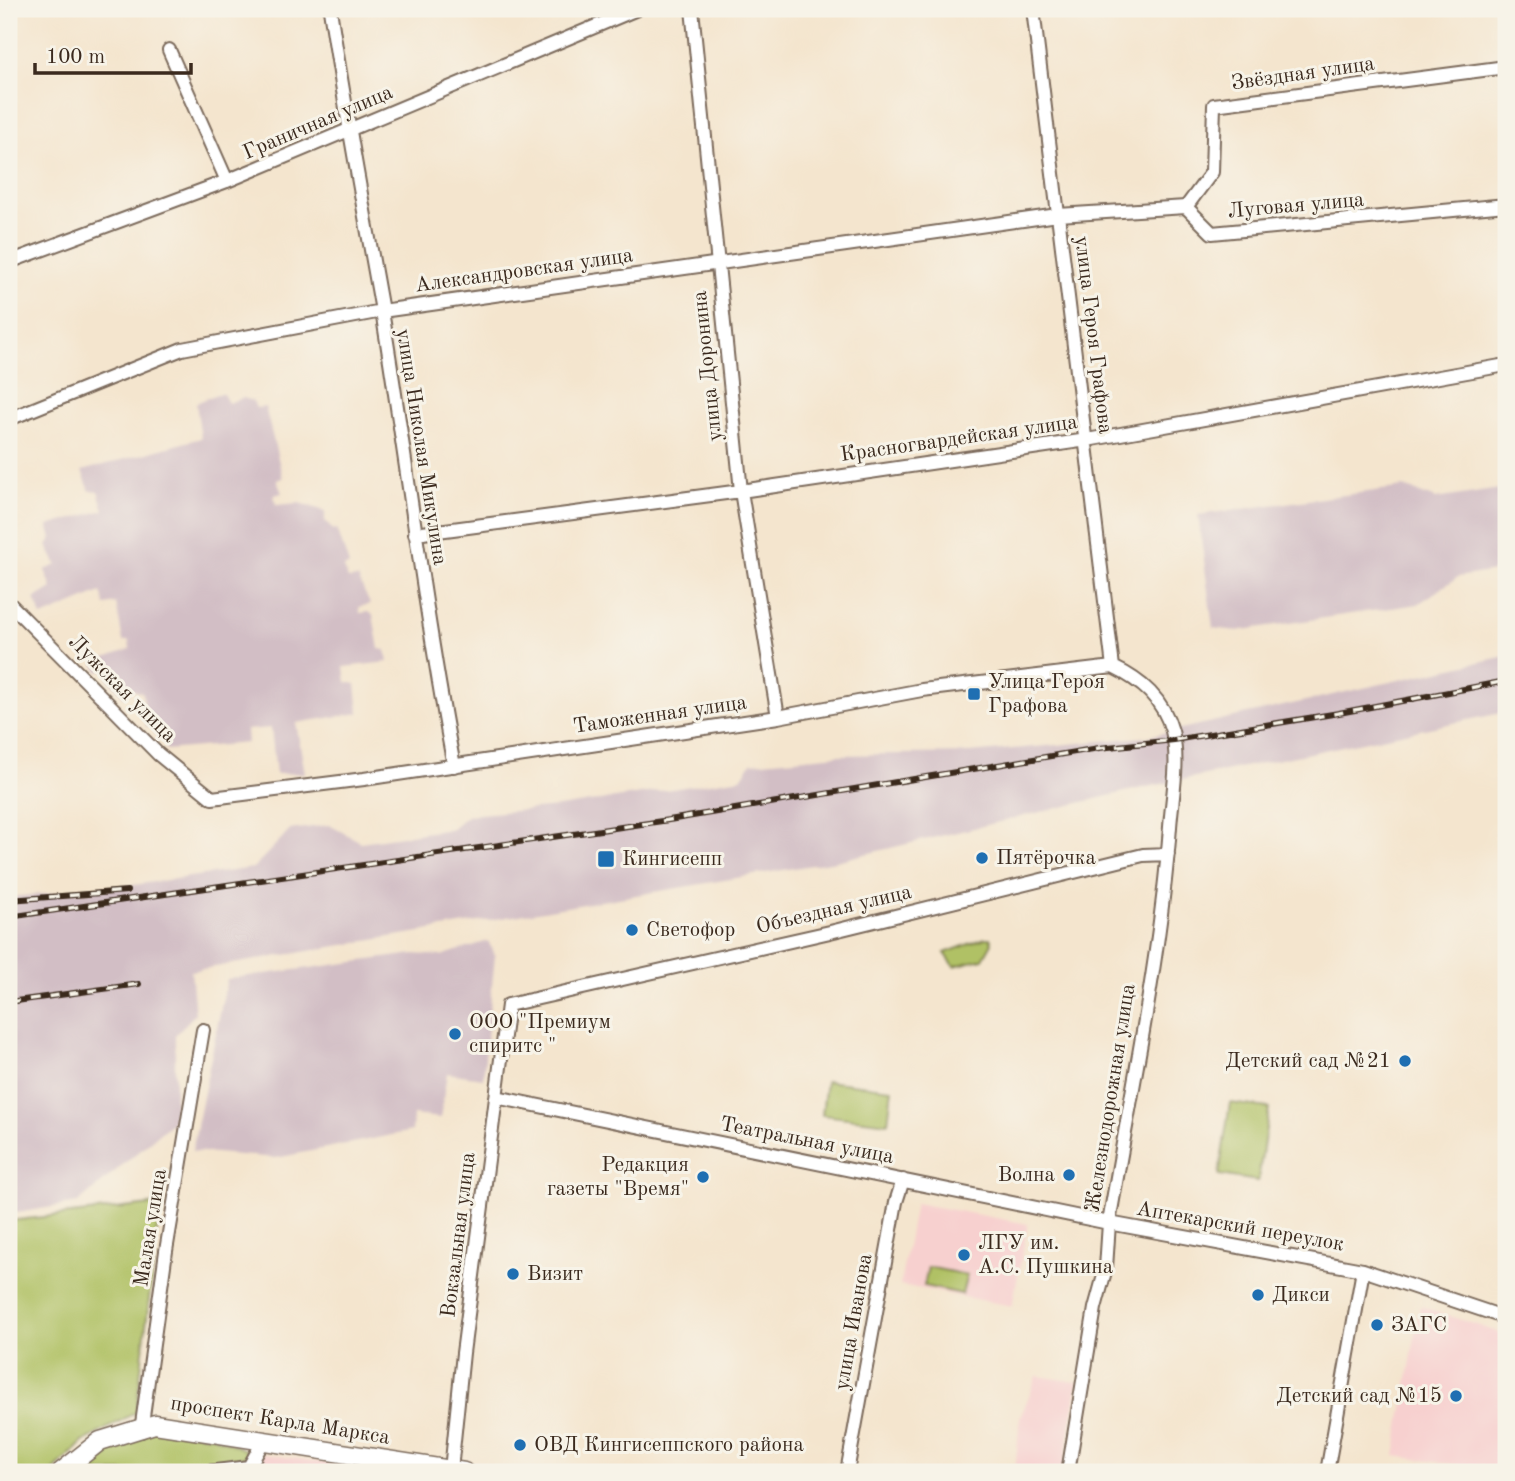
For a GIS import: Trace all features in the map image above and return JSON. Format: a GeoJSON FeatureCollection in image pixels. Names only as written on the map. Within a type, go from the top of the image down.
{"type":"FeatureCollection","features":[{"type":"Feature","properties":{"kind":"main road","name":"проспект Карла Маркса"},"geometry":{"type":"LineString","coordinates":[[61,1472],[100,1441],[155,1424],[455,1472]]}},
{"type":"Feature","properties":{"kind":"main road"},"geometry":{"type":"LineString","coordinates":[[67,1472],[103,1445],[141,1429]]}},
{"type":"Feature","properties":{"kind":"main road"},"geometry":{"type":"LineString","coordinates":[[263,1442],[431,1472]]}},
{"type":"Feature","properties":{"kind":"street","name":"улица Николая Микулина"},"geometry":{"type":"LineString","coordinates":[[330,9],[348,132],[382,311],[432,652],[454,766]]}},
{"type":"Feature","properties":{"kind":"street","name":"Граничная улица"},"geometry":{"type":"LineString","coordinates":[[9,262],[227,181],[637,9]]}},
{"type":"Feature","properties":{"kind":"street","name":"улица Доронина"},"geometry":{"type":"LineString","coordinates":[[692,9],[741,491],[778,717]]}},
{"type":"Feature","properties":{"kind":"street","name":"улица Героя Графова"},"geometry":{"type":"LineString","coordinates":[[1033,9],[1113,667]]}},
{"type":"Feature","properties":{"kind":"street"},"geometry":{"type":"LineString","coordinates":[[169,50],[227,181]]}},
{"type":"Feature","properties":{"kind":"street","name":"Звёздная улица"},"geometry":{"type":"LineString","coordinates":[[1186,207],[1212,172],[1214,105],[1506,67]]}},
{"type":"Feature","properties":{"kind":"street","name":"Луговая улица"},"geometry":{"type":"LineString","coordinates":[[1186,207],[1212,233],[1506,205]]}},
{"type":"Feature","properties":{"kind":"street"},"geometry":{"type":"LineString","coordinates":[[1058,215],[1186,207]]}},
{"type":"Feature","properties":{"kind":"street","name":"Александровская улица"},"geometry":{"type":"LineString","coordinates":[[9,419],[182,349],[382,311],[716,261],[1058,215]]}},
{"type":"Feature","properties":{"kind":"street","name":"Красногвардейская улица"},"geometry":{"type":"LineString","coordinates":[[415,534],[741,491],[1087,440],[1506,365]]}},
{"type":"Feature","properties":{"kind":"street","name":"Лужская улица"},"geometry":{"type":"LineString","coordinates":[[9,603],[158,754],[212,798]]}},
{"type":"Feature","properties":{"kind":"street","name":"Таможенная улица"},"geometry":{"type":"LineString","coordinates":[[212,798],[454,766],[778,717],[922,690],[1113,667]]}},
{"type":"Feature","properties":{"kind":"street","name":"Железнодорожная улица"},"geometry":{"type":"LineString","coordinates":[[1068,1472],[1095,1308],[1106,1268],[1109,1223],[1168,854],[1175,766],[1171,729],[1157,698],[1136,678],[1113,667]]}},
{"type":"Feature","properties":{"kind":"street","name":"Объездная улица"},"geometry":{"type":"LineString","coordinates":[[508,1005],[830,932],[1143,855],[1168,854]]}},
{"type":"Feature","properties":{"kind":"street","name":"Вокзальная улица"},"geometry":{"type":"LineString","coordinates":[[455,1472],[463,1353],[508,1005]]}},
{"type":"Feature","properties":{"kind":"street","name":"Малая улица"},"geometry":{"type":"LineString","coordinates":[[141,1429],[203,1030]]}},
{"type":"Feature","properties":{"kind":"street","name":"Театральная улица"},"geometry":{"type":"LineString","coordinates":[[496,1097],[1109,1223]]}},
{"type":"Feature","properties":{"kind":"street","name":"улица Иванова"},"geometry":{"type":"LineString","coordinates":[[847,1472],[896,1202],[903,1180]]}},
{"type":"Feature","properties":{"kind":"street","name":"Аптекарский переулок"},"geometry":{"type":"LineString","coordinates":[[1109,1223],[1363,1270],[1506,1318]]}},
{"type":"Feature","properties":{"kind":"street","name":"Аптекарский переулок"},"geometry":{"type":"LineString","coordinates":[[1327,1472],[1363,1270]]}},
{"type":"Feature","properties":{"kind":"street"},"geometry":{"type":"LineString","coordinates":[[206,1472],[249,1467],[263,1442]]}},
{"type":"Feature","properties":{"kind":"shaded area"},"geometry":{"type":"Polygon","coordinates":[[[223,394],[228,403],[243,398],[253,401],[256,408],[265,407],[283,478],[277,480],[282,493],[274,495],[276,505],[299,503],[325,511],[325,521],[333,530],[337,529],[349,565],[344,568],[348,579],[358,578],[370,604],[359,607],[360,613],[368,612],[373,615],[379,649],[386,650],[388,662],[344,667],[346,682],[356,684],[359,713],[296,723],[305,773],[276,774],[271,728],[246,730],[247,743],[166,750],[165,741],[161,741],[160,734],[154,734],[154,726],[146,727],[143,693],[133,690],[124,697],[107,677],[116,670],[115,667],[98,672],[94,662],[130,649],[129,641],[123,641],[116,603],[105,605],[101,592],[42,617],[34,599],[52,588],[45,570],[57,565],[47,546],[52,538],[48,526],[104,510],[98,491],[90,491],[82,471],[201,438],[196,403],[223,394]]]}},
{"type":"Feature","properties":{"kind":"shaded area"},"geometry":{"type":"Polygon","coordinates":[[[1404,487],[1436,499],[1506,488],[1506,569],[1458,577],[1418,604],[1236,631],[1213,628],[1198,515],[1404,487]]]}},
{"type":"Feature","properties":{"kind":"shaded area"},"geometry":{"type":"Polygon","coordinates":[[[1506,656],[1506,712],[1133,790],[836,861],[191,971],[195,1014],[175,1035],[175,1120],[78,1203],[9,1214],[9,897],[105,889],[253,868],[290,830],[329,825],[361,842],[451,829],[468,815],[559,807],[741,778],[751,763],[838,755],[970,753],[1145,737],[1506,656]]]}},
{"type":"Feature","properties":{"kind":"shaded area"},"geometry":{"type":"Polygon","coordinates":[[[488,941],[495,955],[483,1078],[447,1073],[440,1118],[413,1115],[412,1131],[276,1158],[192,1151],[227,979],[414,954],[441,956],[488,941]]]}},
{"type":"Feature","properties":{"kind":"shaded area","name":"ЛГУ им. А.С. Пушкина"},"geometry":{"type":"Polygon","coordinates":[[[915,1203],[1028,1224],[1012,1306],[900,1285],[915,1203]]]}},
{"type":"Feature","properties":{"kind":"shaded area","name":"Детский сад №15"},"geometry":{"type":"Polygon","coordinates":[[[1420,1306],[1506,1335],[1506,1472],[1395,1456],[1420,1306]]]}},
{"type":"Feature","properties":{"kind":"shaded area"},"geometry":{"type":"Polygon","coordinates":[[[1037,1376],[1078,1382],[1063,1472],[1015,1472],[1020,1418],[1037,1376]]]}},
{"type":"Feature","properties":{"kind":"shaded area"},"geometry":{"type":"Polygon","coordinates":[[[214,1436],[250,1452],[391,1472],[68,1472],[214,1436]]]}},
{"type":"Feature","properties":{"kind":"green space"},"geometry":{"type":"Polygon","coordinates":[[[990,938],[992,943],[983,959],[954,966],[945,953],[990,938]]]}},
{"type":"Feature","properties":{"kind":"green space"},"geometry":{"type":"Polygon","coordinates":[[[826,1081],[892,1089],[888,1123],[822,1115],[826,1081]]]}},
{"type":"Feature","properties":{"kind":"green space"},"geometry":{"type":"Polygon","coordinates":[[[1230,1103],[1269,1108],[1258,1181],[1219,1175],[1230,1103]]]}},
{"type":"Feature","properties":{"kind":"green space"},"geometry":{"type":"Polygon","coordinates":[[[160,1204],[136,1412],[83,1442],[52,1472],[9,1472],[9,1221],[160,1204]]]}},
{"type":"Feature","properties":{"kind":"green space"},"geometry":{"type":"Polygon","coordinates":[[[928,1267],[967,1275],[962,1294],[924,1286],[928,1267]]]}},
{"type":"Feature","properties":{"kind":"green space"},"geometry":{"type":"Polygon","coordinates":[[[154,1429],[214,1436],[250,1452],[248,1457],[200,1461],[155,1472],[70,1472],[103,1445],[154,1429]]]}},
{"type":"Feature","properties":{"kind":"railway"},"geometry":{"type":"LineString","coordinates":[[9,917],[669,820],[1099,748],[1174,740],[1339,713],[1506,681]]}},
{"type":"Feature","properties":{"kind":"railway"},"geometry":{"type":"LineString","coordinates":[[9,900],[127,891]]}},
{"type":"Feature","properties":{"kind":"railway"},"geometry":{"type":"LineString","coordinates":[[9,1002],[139,984]]}},
{"type":"Feature","properties":{"kind":"place","name":"Улица Героя Графова"},"geometry":{"type":"Point","coordinates":[974,694]}},
{"type":"Feature","properties":{"kind":"place","name":"Пятёрочка"},"geometry":{"type":"Point","coordinates":[982,858]}},
{"type":"Feature","properties":{"kind":"place","name":"Кингисепп"},"geometry":{"type":"Point","coordinates":[606,859]}},
{"type":"Feature","properties":{"kind":"place","name":"Светофор"},"geometry":{"type":"Point","coordinates":[632,930]}},
{"type":"Feature","properties":{"kind":"place","name":"ООО \"Премиум спиритс \""},"geometry":{"type":"Point","coordinates":[455,1034]}},
{"type":"Feature","properties":{"kind":"place","name":"Детский сад №21"},"geometry":{"type":"Point","coordinates":[1405,1061]}},
{"type":"Feature","properties":{"kind":"place","name":"Волна"},"geometry":{"type":"Point","coordinates":[1069,1175]}},
{"type":"Feature","properties":{"kind":"place","name":"Редакция газеты \"Время\""},"geometry":{"type":"Point","coordinates":[703,1177]}},
{"type":"Feature","properties":{"kind":"place","name":"ЛГУ им. А.С. Пушкина"},"geometry":{"type":"Point","coordinates":[964,1255]}},
{"type":"Feature","properties":{"kind":"place","name":"Визит"},"geometry":{"type":"Point","coordinates":[513,1274]}},
{"type":"Feature","properties":{"kind":"place","name":"Дикси"},"geometry":{"type":"Point","coordinates":[1258,1295]}},
{"type":"Feature","properties":{"kind":"place","name":"ЗАГС"},"geometry":{"type":"Point","coordinates":[1377,1325]}},
{"type":"Feature","properties":{"kind":"place","name":"Детский сад №15"},"geometry":{"type":"Point","coordinates":[1456,1396]}},
{"type":"Feature","properties":{"kind":"place","name":"ОВД Кингисеппского района"},"geometry":{"type":"Point","coordinates":[520,1445]}}]}
